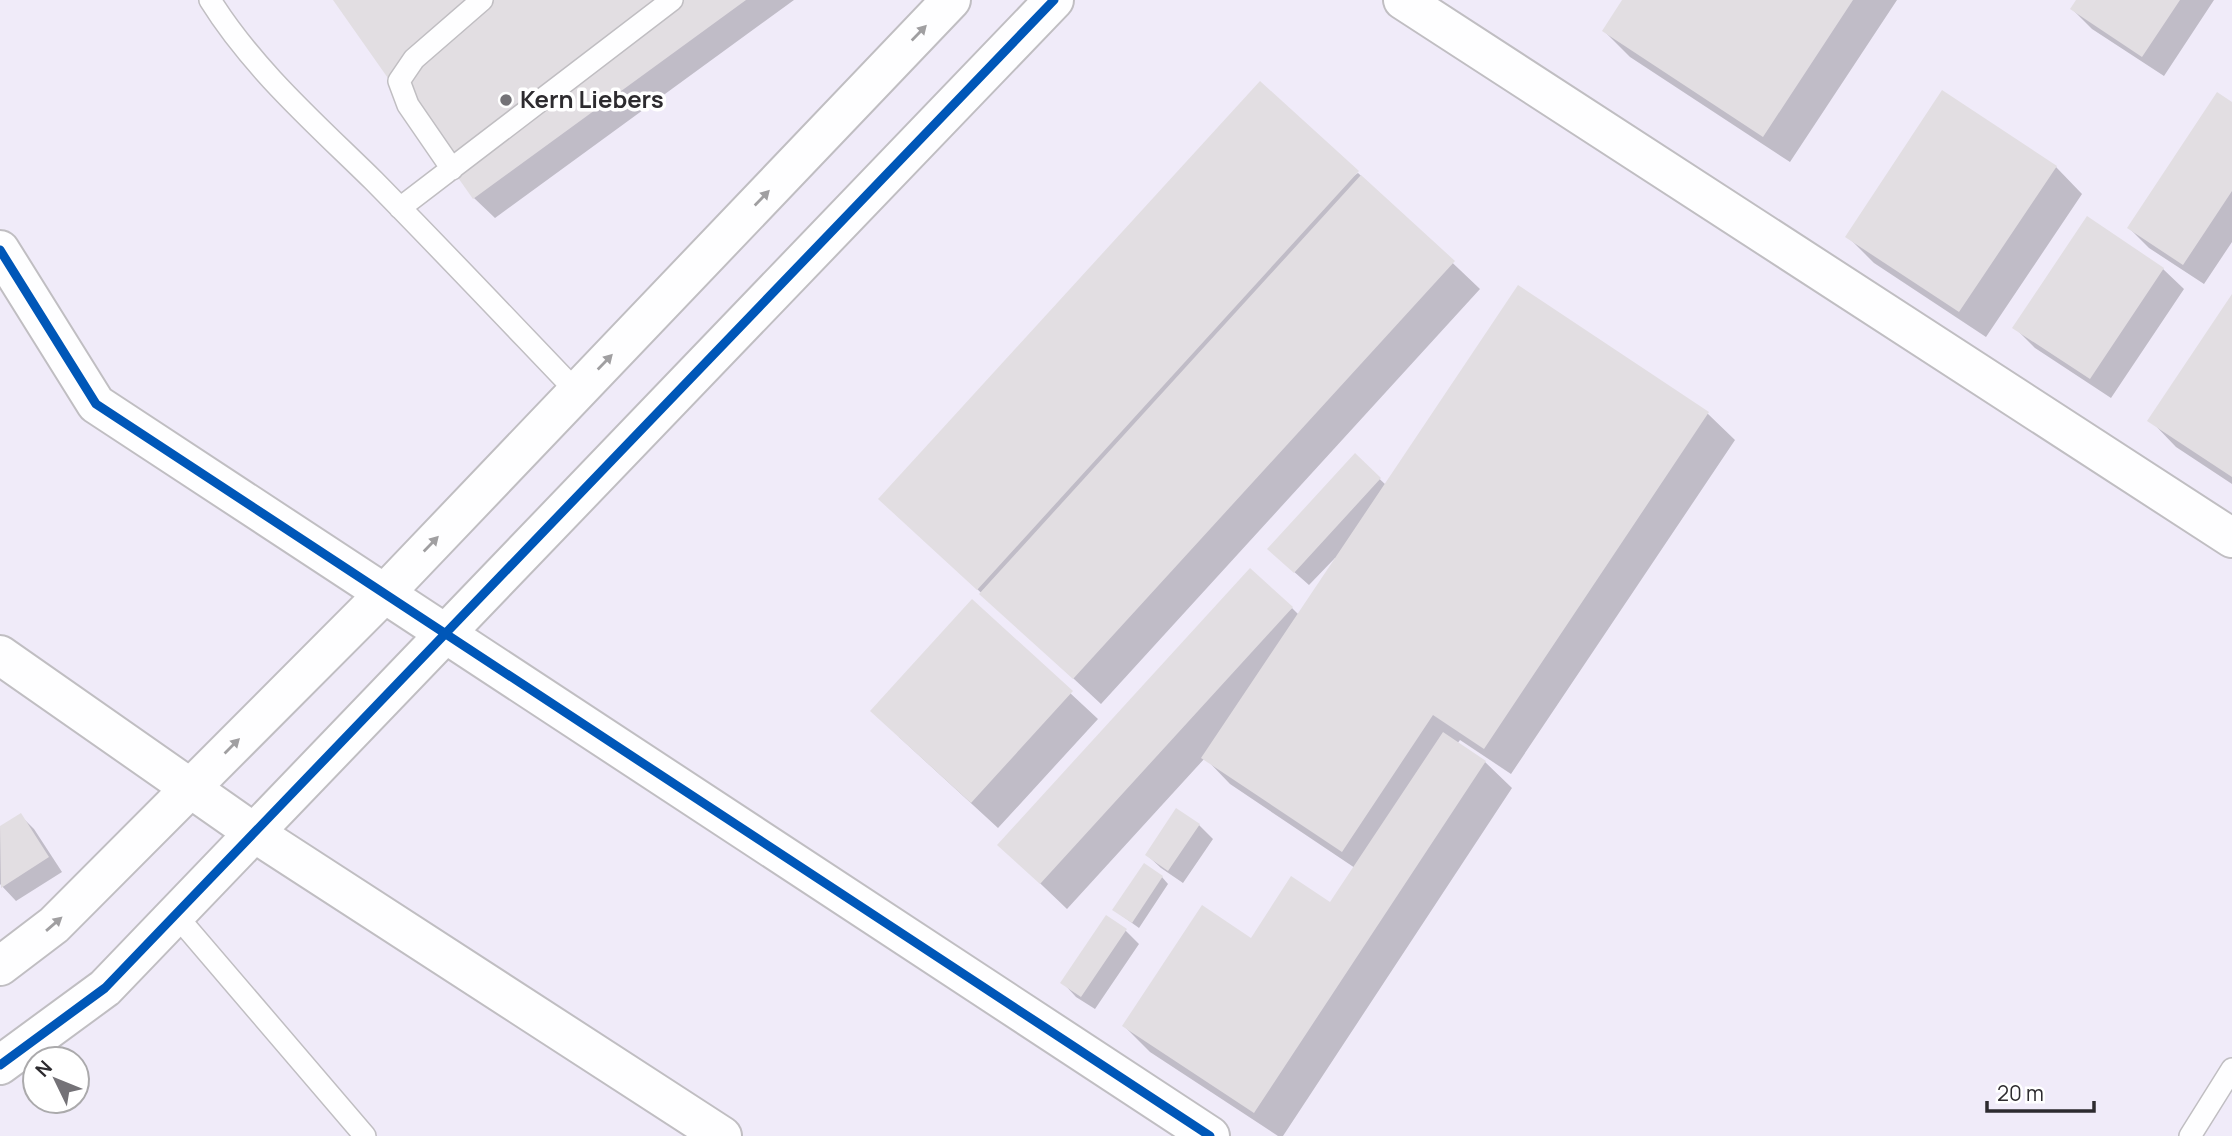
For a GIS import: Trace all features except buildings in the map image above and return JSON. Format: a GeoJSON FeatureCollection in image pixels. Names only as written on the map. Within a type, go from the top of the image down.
{"type":"FeatureCollection","features":[{"type":"Feature","properties":{"kind":"street"},"geometry":{"type":"LineString","coordinates":[[0,966],[54,925],[384,594],[951,0]]}},
{"type":"Feature","properties":{"kind":"street"},"geometry":{"type":"LineString","coordinates":[[0,1065],[104,988],[1054,0]]}},
{"type":"Feature","properties":{"kind":"street"},"geometry":{"type":"LineString","coordinates":[[1403,0],[2232,538]]}},
{"type":"Feature","properties":{"kind":"street"},"geometry":{"type":"LineString","coordinates":[[0,250],[96,404],[1210,1136]]}},
{"type":"Feature","properties":{"kind":"street"},"geometry":{"type":"LineString","coordinates":[[0,655],[254,832],[722,1136]]}},
{"type":"Feature","properties":{"kind":"lane"},"geometry":{"type":"LineString","coordinates":[[210,0],[230,33],[257,64],[577,392]]}},
{"type":"Feature","properties":{"kind":"lane"},"geometry":{"type":"LineString","coordinates":[[452,169],[408,104],[399,81],[414,59],[482,0]]}},
{"type":"Feature","properties":{"kind":"lane"},"geometry":{"type":"LineString","coordinates":[[400,208],[673,0]]}},
{"type":"Feature","properties":{"kind":"lane"},"geometry":{"type":"LineString","coordinates":[[176,914],[365,1136]]}},
{"type":"Feature","properties":{"kind":"lane"},"geometry":{"type":"LineString","coordinates":[[2190,1136],[2232,1069]]}},
{"type":"Feature","properties":{"kind":"shaded area"},"geometry":{"type":"Polygon","coordinates":[[[0,0],[2232,0],[2232,1136],[0,1136],[0,0]]]}},
{"type":"Feature","properties":{"kind":"cycle path"},"geometry":{"type":"LineString","coordinates":[[0,1065],[105,988],[1054,0]]}},
{"type":"Feature","properties":{"kind":"cycle path"},"geometry":{"type":"LineString","coordinates":[[0,250],[96,404],[1210,1136]]}},
{"type":"Feature","properties":{"kind":"place","name":"Kern Liebers"},"geometry":{"type":"Point","coordinates":[506,100]}}]}
